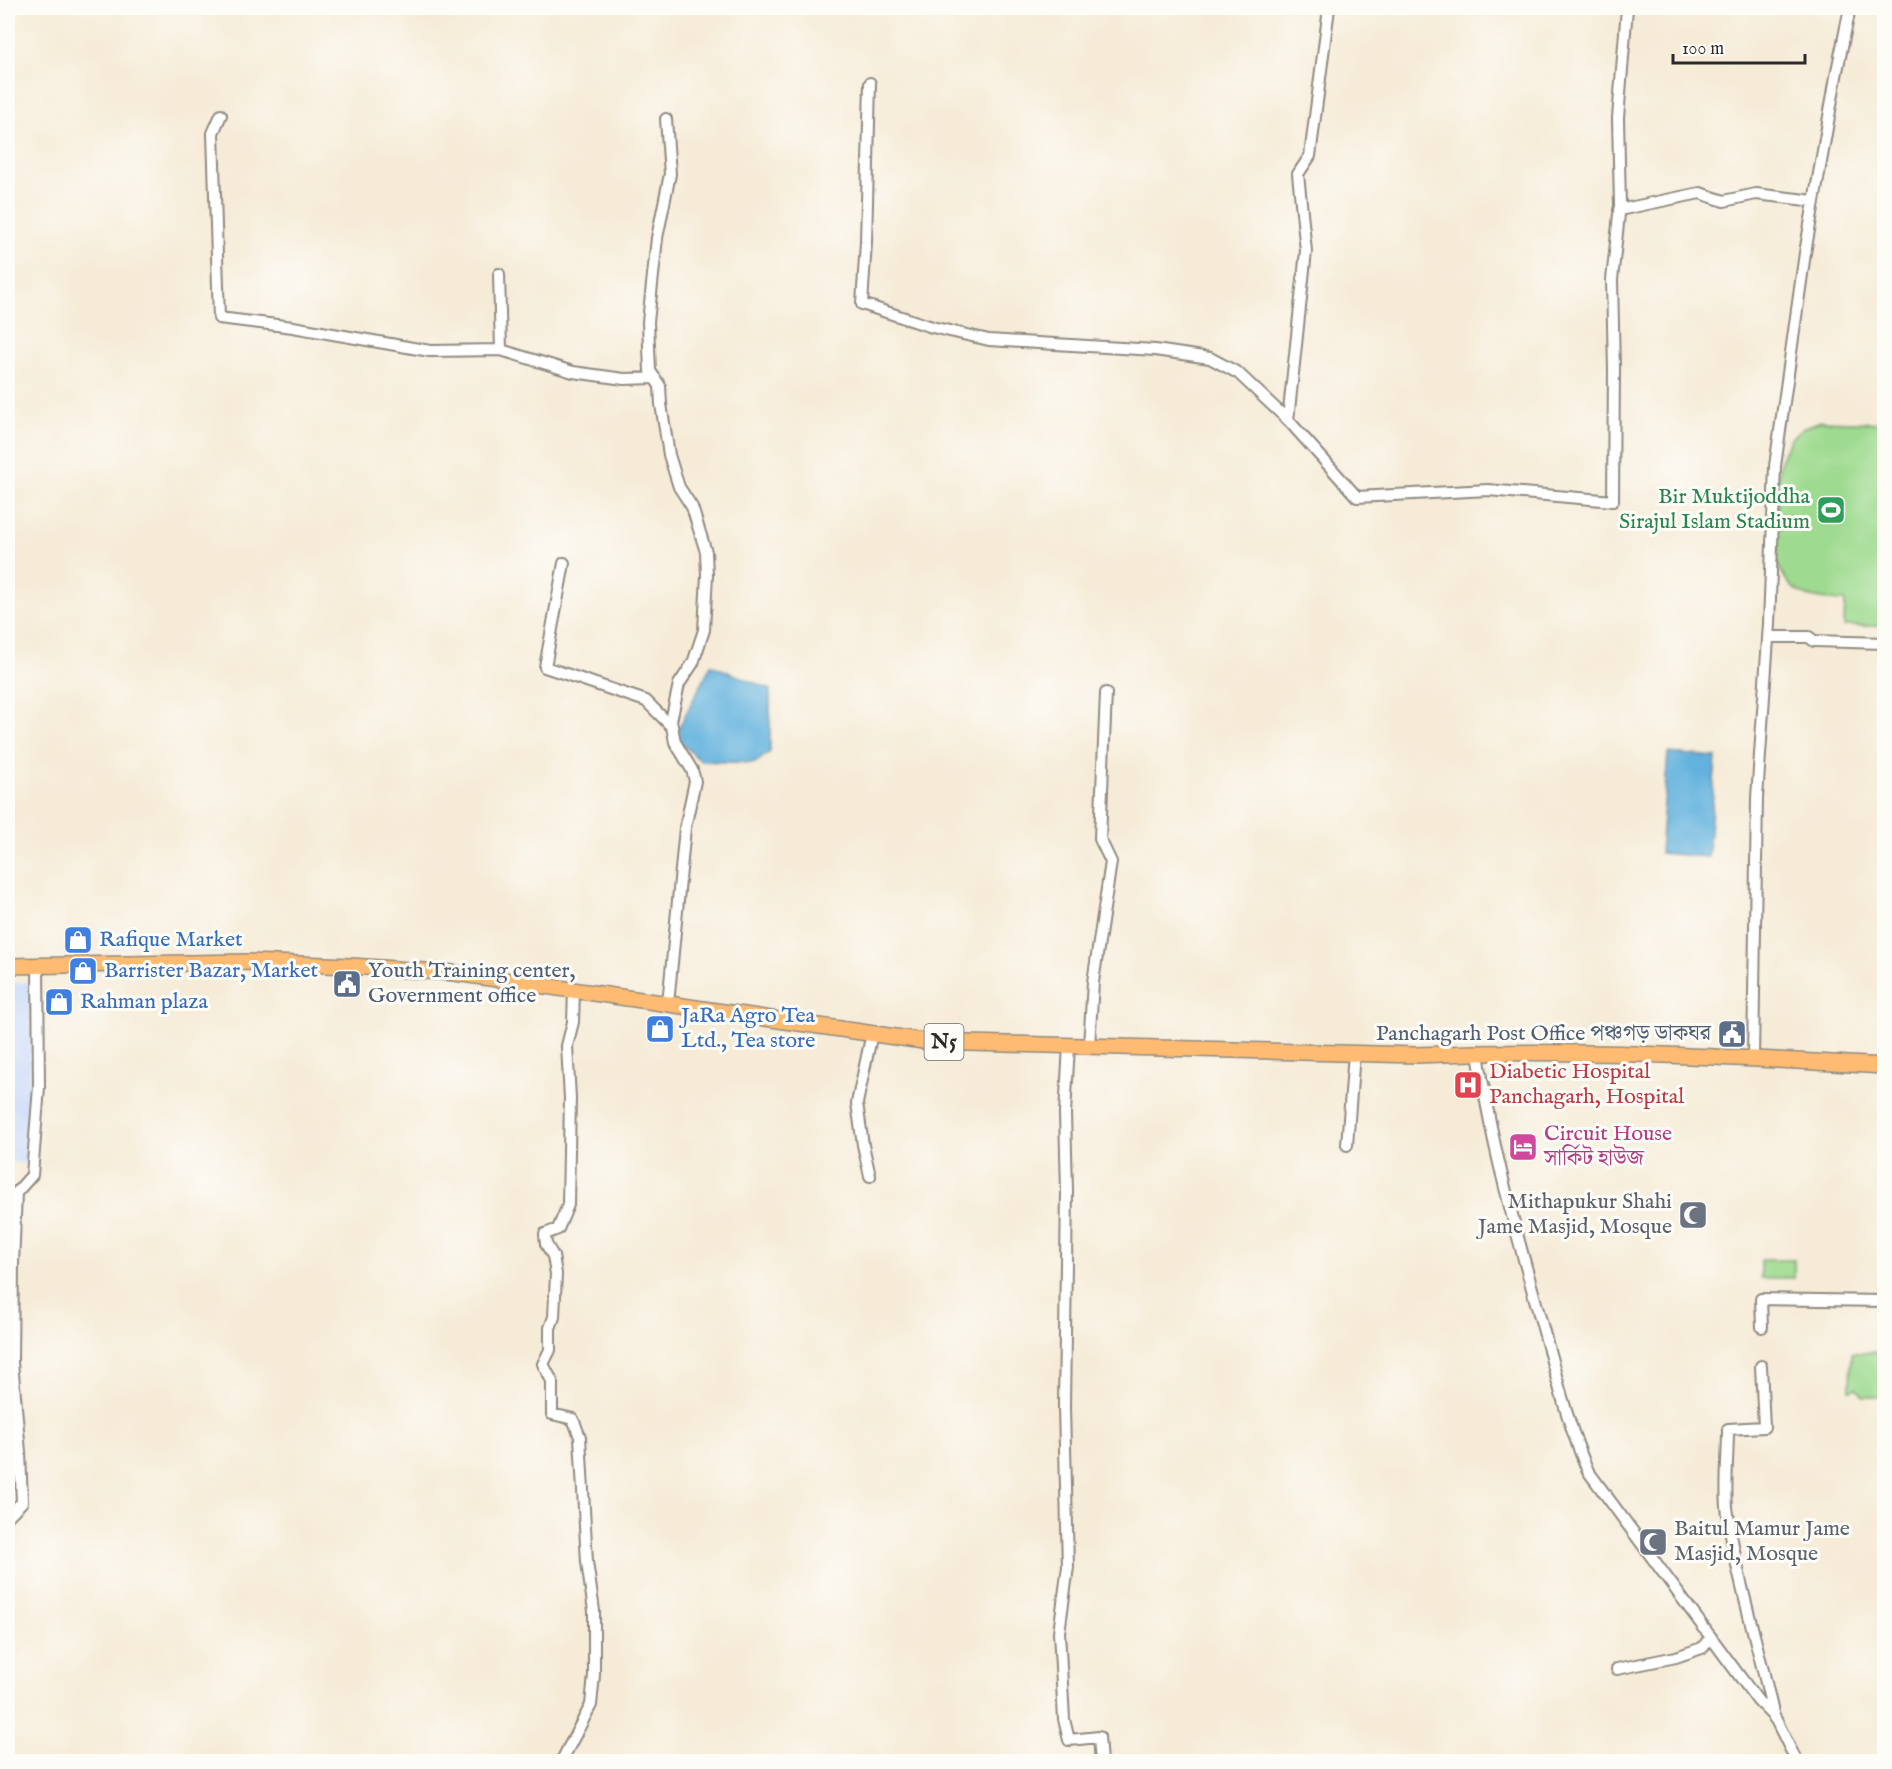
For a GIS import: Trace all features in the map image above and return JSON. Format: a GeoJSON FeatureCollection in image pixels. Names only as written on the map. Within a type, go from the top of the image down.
{"type":"FeatureCollection","features":[{"type":"Feature","properties":{"kind":"highway","name":"N5"},"geometry":{"type":"LineString","coordinates":[[8,966],[248,962],[455,973],[930,1042],[1416,1055],[1478,1052],[1638,1054],[1884,1066]]}},
{"type":"Feature","properties":{"kind":"street"},"geometry":{"type":"LineString","coordinates":[[1288,420],[1306,251],[1298,174],[1310,156],[1329,8]]}},
{"type":"Feature","properties":{"kind":"street"},"geometry":{"type":"LineString","coordinates":[[870,83],[867,220],[862,304],[932,327],[988,340],[1155,350],[1210,358],[1238,373],[1288,420],[1357,497],[1488,490],[1613,501],[1614,369],[1611,280],[1619,210],[1618,118],[1627,8]]}},
{"type":"Feature","properties":{"kind":"street"},"geometry":{"type":"LineString","coordinates":[[1753,1059],[1757,798],[1768,637],[1775,466],[1804,253],[1850,8]]}},
{"type":"Feature","properties":{"kind":"street"},"geometry":{"type":"LineString","coordinates":[[221,115],[213,133],[219,318],[293,327],[430,351],[501,350],[573,372],[624,379],[655,378]]}},
{"type":"Feature","properties":{"kind":"street"},"geometry":{"type":"LineString","coordinates":[[666,119],[670,174],[657,238],[648,322],[650,371],[660,386],[669,455],[679,487],[692,507],[706,552],[704,630],[693,663],[679,684],[671,721],[675,742],[693,770],[695,781],[685,828],[668,1004]]}},
{"type":"Feature","properties":{"kind":"street"},"geometry":{"type":"LineString","coordinates":[[1619,210],[1700,194],[1724,201],[1756,194],[1814,201]]}},
{"type":"Feature","properties":{"kind":"street"},"geometry":{"type":"LineString","coordinates":[[499,274],[501,350]]}},
{"type":"Feature","properties":{"kind":"street"},"geometry":{"type":"LineString","coordinates":[[564,564],[545,667],[646,701],[672,727]]}},
{"type":"Feature","properties":{"kind":"street"},"geometry":{"type":"LineString","coordinates":[[1768,637],[1809,637],[1814,641],[1884,643]]}},
{"type":"Feature","properties":{"kind":"street"},"geometry":{"type":"LineString","coordinates":[[1089,1047],[1093,982],[1111,862],[1100,839],[1106,693]]}},
{"type":"Feature","properties":{"kind":"street"},"geometry":{"type":"LineString","coordinates":[[8,1516],[22,1503],[12,1362],[13,1264],[16,1193],[32,1175],[39,1087],[38,965]]}},
{"type":"Feature","properties":{"kind":"street"},"geometry":{"type":"LineString","coordinates":[[561,1761],[591,1705],[594,1657],[594,1611],[587,1562],[580,1437],[573,1419],[552,1414],[552,1381],[543,1364],[550,1350],[556,1274],[554,1256],[546,1244],[545,1234],[558,1229],[568,1205],[570,1098],[567,1046],[573,1022],[574,991]]}},
{"type":"Feature","properties":{"kind":"street"},"geometry":{"type":"LineString","coordinates":[[870,1176],[857,1103],[872,1033]]}},
{"type":"Feature","properties":{"kind":"street"},"geometry":{"type":"LineString","coordinates":[[1069,1046],[1065,1113],[1064,1407],[1068,1567],[1059,1632],[1064,1719],[1069,1740],[1099,1737],[1101,1761]]}},
{"type":"Feature","properties":{"kind":"street"},"geometry":{"type":"LineString","coordinates":[[1478,1052],[1494,1143],[1509,1205],[1579,1450],[1588,1471],[1758,1701],[1774,1718],[1797,1761]]}},
{"type":"Feature","properties":{"kind":"street"},"geometry":{"type":"LineString","coordinates":[[1347,1145],[1354,1053]]}},
{"type":"Feature","properties":{"kind":"street"},"geometry":{"type":"LineString","coordinates":[[1762,1327],[1761,1299],[1884,1301]]}},
{"type":"Feature","properties":{"kind":"street"},"geometry":{"type":"LineString","coordinates":[[1761,1366],[1764,1427],[1728,1429],[1727,1506],[1740,1574],[1774,1718]]}},
{"type":"Feature","properties":{"kind":"street"},"geometry":{"type":"LineString","coordinates":[[1617,1670],[1676,1657],[1702,1648],[1712,1637]]}},
{"type":"Feature","properties":{"kind":"shaded area"},"geometry":{"type":"Polygon","coordinates":[[[33,982],[27,1164],[8,1162],[8,983],[33,982]]]}},
{"type":"Feature","properties":{"kind":"green space","name":"Bir Muktijoddha Sirajul Islam Stadium"},"geometry":{"type":"Polygon","coordinates":[[[1821,421],[1884,423],[1884,626],[1844,626],[1845,601],[1820,599],[1800,593],[1785,579],[1776,555],[1779,466],[1783,454],[1791,438],[1805,427],[1821,421]]]}},
{"type":"Feature","properties":{"kind":"green space"},"geometry":{"type":"Polygon","coordinates":[[[1761,1260],[1794,1260],[1794,1278],[1761,1278],[1761,1260]]]}},
{"type":"Feature","properties":{"kind":"green space"},"geometry":{"type":"Polygon","coordinates":[[[1884,1352],[1884,1397],[1864,1397],[1856,1388],[1850,1390],[1851,1353],[1884,1352]]]}},
{"type":"Feature","properties":{"kind":"water"},"geometry":{"type":"Polygon","coordinates":[[[711,665],[770,689],[770,752],[755,763],[701,761],[674,737],[711,665]]]}},
{"type":"Feature","properties":{"kind":"water"},"geometry":{"type":"Polygon","coordinates":[[[1668,753],[1716,757],[1708,857],[1660,853],[1668,753]]]}},
{"type":"Feature","properties":{"kind":"place","name":"Bir Muktijoddha Sirajul Islam Stadium"},"geometry":{"type":"Point","coordinates":[1831,510]}},
{"type":"Feature","properties":{"kind":"place","name":"Rafique Market"},"geometry":{"type":"Point","coordinates":[78,940]}},
{"type":"Feature","properties":{"kind":"place","name":"Barrister Bazar, Market"},"geometry":{"type":"Point","coordinates":[83,971]}},
{"type":"Feature","properties":{"kind":"place","name":"Youth Training center, Government office"},"geometry":{"type":"Point","coordinates":[347,984]}},
{"type":"Feature","properties":{"kind":"place","name":"Rahman plaza"},"geometry":{"type":"Point","coordinates":[59,1002]}},
{"type":"Feature","properties":{"kind":"place","name":"JaRa Agro Tea Ltd., Tea store"},"geometry":{"type":"Point","coordinates":[660,1029]}},
{"type":"Feature","properties":{"kind":"place","name":"Panchagarh Post Office পঞ্চগড় ডাকঘর"},"geometry":{"type":"Point","coordinates":[1732,1034]}},
{"type":"Feature","properties":{"kind":"place","name":"Diabetic Hospital Panchagarh, Hospital"},"geometry":{"type":"Point","coordinates":[1468,1085]}},
{"type":"Feature","properties":{"kind":"place","name":"Circuit House সার্কিট হাউজ"},"geometry":{"type":"Point","coordinates":[1523,1147]}},
{"type":"Feature","properties":{"kind":"place","name":"Mithapukur Shahi Jame Masjid, Mosque"},"geometry":{"type":"Point","coordinates":[1693,1215]}},
{"type":"Feature","properties":{"kind":"place","name":"Baitul Mamur Jame Masjid, Mosque"},"geometry":{"type":"Point","coordinates":[1653,1542]}}]}
